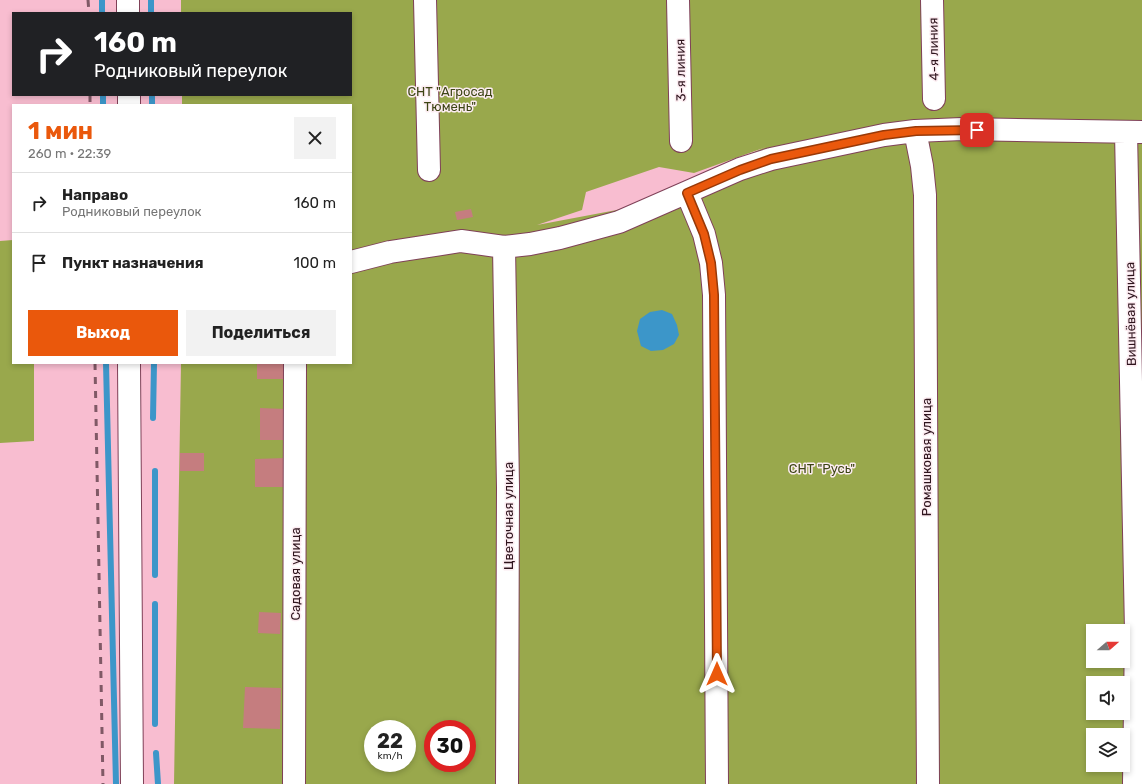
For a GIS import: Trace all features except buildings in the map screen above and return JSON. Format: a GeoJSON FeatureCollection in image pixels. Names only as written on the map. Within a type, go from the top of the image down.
{"type":"FeatureCollection","features":[{"type":"Feature","properties":{"kind":"street"},"geometry":{"type":"LineString","coordinates":[[128,0],[128,12]]}},
{"type":"Feature","properties":{"kind":"street"},"geometry":{"type":"LineString","coordinates":[[425,0],[429,170]]}},
{"type":"Feature","properties":{"kind":"street","name":"3-я линия"},"geometry":{"type":"LineString","coordinates":[[678,0],[681,140]]}},
{"type":"Feature","properties":{"kind":"street","name":"4-я линия"},"geometry":{"type":"LineString","coordinates":[[932,0],[934,99]]}},
{"type":"Feature","properties":{"kind":"street"},"geometry":{"type":"LineString","coordinates":[[352,262],[390,252],[461,242],[504,247],[537,243],[619,222],[740,170],[771,159],[884,135],[916,131],[962,130],[1134,132]]}},
{"type":"Feature","properties":{"kind":"street","name":"Ромашковая улица"},"geometry":{"type":"LineString","coordinates":[[916,131],[925,195],[928,784]]}},
{"type":"Feature","properties":{"kind":"street","name":"Вишнёвая улица"},"geometry":{"type":"LineString","coordinates":[[1134,132],[1137,444],[1134,784]]}},
{"type":"Feature","properties":{"kind":"street"},"geometry":{"type":"LineString","coordinates":[[687,193],[704,234],[711,263],[714,295],[718,784]]}},
{"type":"Feature","properties":{"kind":"street","name":"Цветочная улица"},"geometry":{"type":"LineString","coordinates":[[504,247],[508,487],[507,784]]}},
{"type":"Feature","properties":{"kind":"street"},"geometry":{"type":"LineString","coordinates":[[129,364],[132,784]]}},
{"type":"Feature","properties":{"kind":"street","name":"Садовая улица"},"geometry":{"type":"LineString","coordinates":[[294,784],[295,364]]}},
{"type":"Feature","properties":{"kind":"green space","name":"СНТ \"Русь\""},"geometry":{"type":"Polygon","coordinates":[[[181,0],[1142,0],[1142,784],[174,784],[181,364],[352,364],[352,104],[182,104],[182,96],[352,96],[352,12],[181,12],[181,0]],[[766,147],[694,173],[659,167],[586,192],[582,210],[537,225],[622,209],[766,147]]]}},
{"type":"Feature","properties":{"kind":"green space"},"geometry":{"type":"Polygon","coordinates":[[[12,240],[12,364],[34,364],[34,441],[0,443],[0,241],[12,240]]]}},
{"type":"Feature","properties":{"kind":"water"},"geometry":{"type":"Polygon","coordinates":[[[662,310],[672,314],[677,325],[679,335],[674,344],[663,350],[651,351],[641,346],[637,331],[640,319],[650,312],[662,310]]]}},
{"type":"Feature","properties":{"kind":"waterway"},"geometry":{"type":"LineString","coordinates":[[102,0],[102,12]]}},
{"type":"Feature","properties":{"kind":"waterway"},"geometry":{"type":"LineString","coordinates":[[151,0],[151,12]]}},
{"type":"Feature","properties":{"kind":"waterway"},"geometry":{"type":"LineString","coordinates":[[103,96],[103,104]]}},
{"type":"Feature","properties":{"kind":"waterway"},"geometry":{"type":"LineString","coordinates":[[152,96],[152,104]]}},
{"type":"Feature","properties":{"kind":"waterway"},"geometry":{"type":"LineString","coordinates":[[106,364],[116,784]]}},
{"type":"Feature","properties":{"kind":"waterway"},"geometry":{"type":"LineString","coordinates":[[153,418],[154,364]]}},
{"type":"Feature","properties":{"kind":"waterway"},"geometry":{"type":"LineString","coordinates":[[155,471],[155,575]]}},
{"type":"Feature","properties":{"kind":"waterway"},"geometry":{"type":"LineString","coordinates":[[155,604],[155,724]]}},
{"type":"Feature","properties":{"kind":"waterway"},"geometry":{"type":"LineString","coordinates":[[156,753],[158,784]]}},
{"type":"Feature","properties":{"kind":"railway"},"geometry":{"type":"LineString","coordinates":[[88,0],[89,12]]}},
{"type":"Feature","properties":{"kind":"railway"},"geometry":{"type":"LineString","coordinates":[[90,96],[90,104]]}},
{"type":"Feature","properties":{"kind":"railway"},"geometry":{"type":"LineString","coordinates":[[95,364],[103,784]]}},
{"type":"Feature","properties":{"kind":"route"},"geometry":{"type":"LineString","coordinates":[[717,674],[714,295],[711,263],[704,234],[687,193],[740,170],[771,159],[884,135],[916,131],[977,130]]}},
{"type":"Feature","properties":{"kind":"park label","name":"СНТ \"Агросад Тюмень\""},"geometry":{"type":"Point","coordinates":[450,98]}}]}
